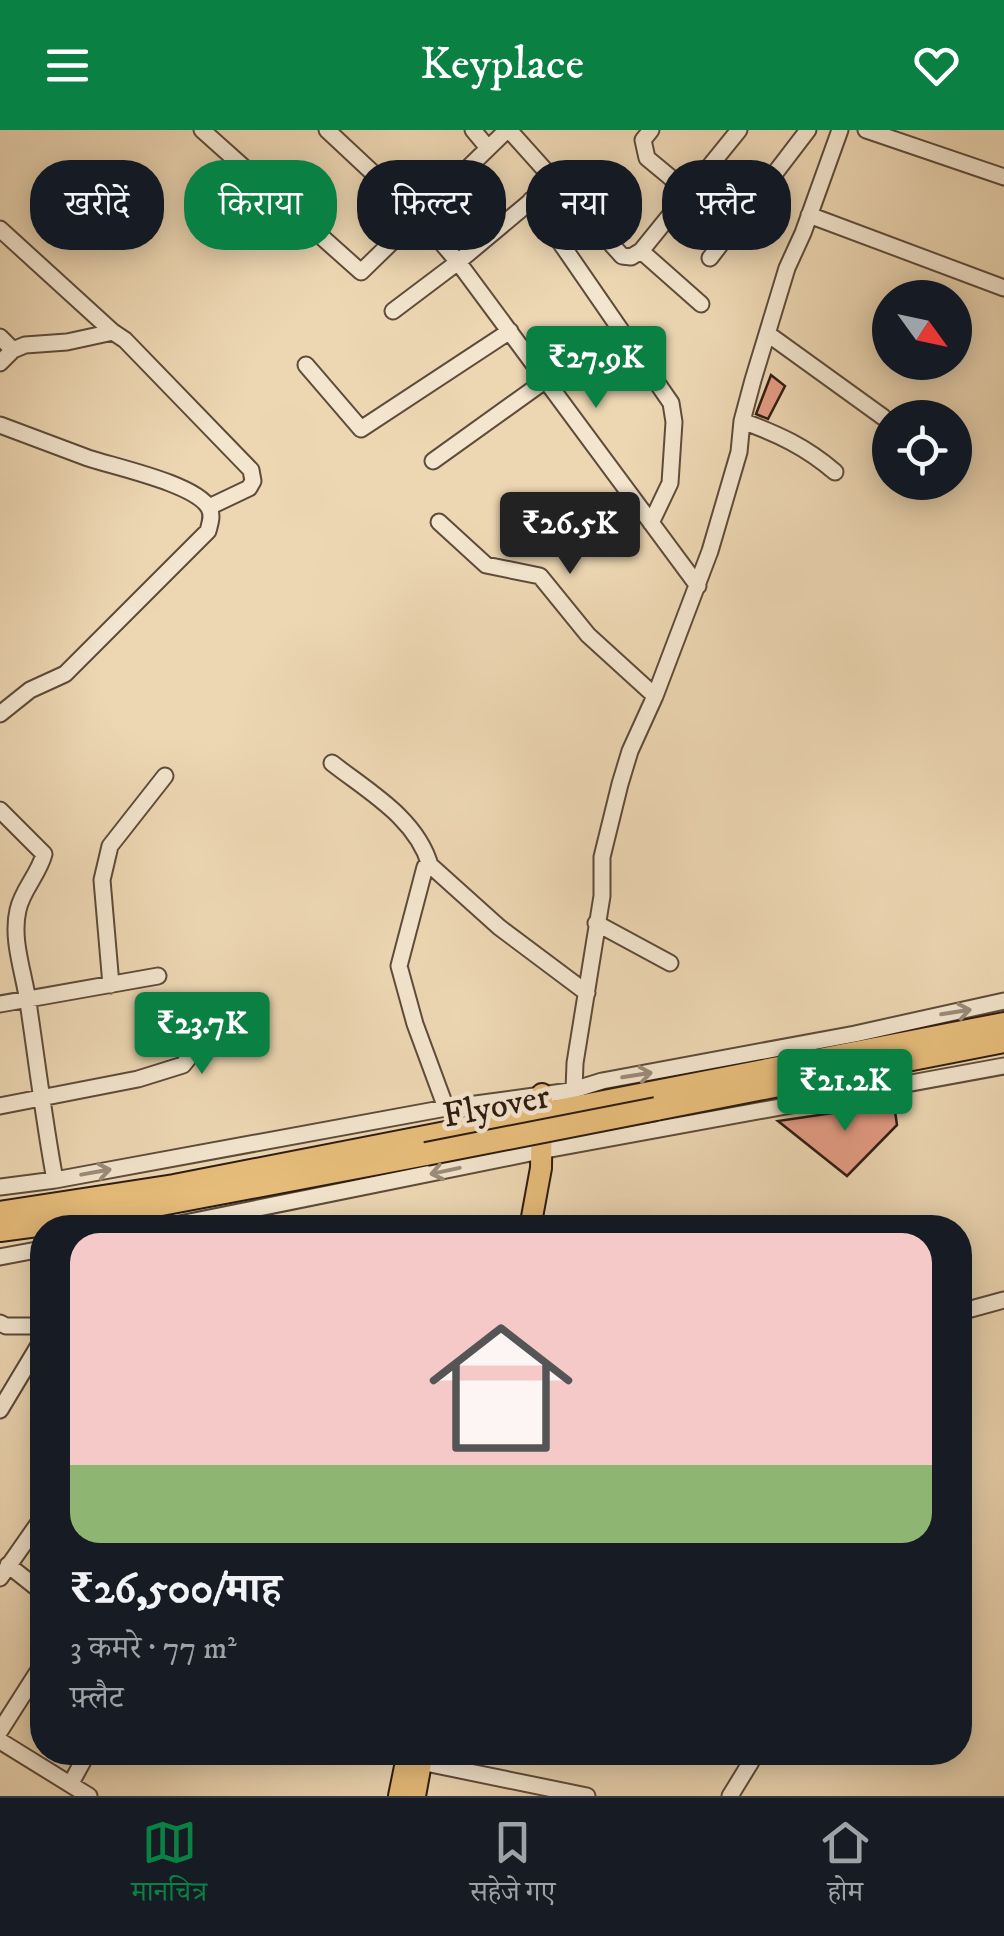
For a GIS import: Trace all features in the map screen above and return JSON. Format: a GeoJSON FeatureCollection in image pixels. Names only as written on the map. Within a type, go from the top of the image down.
{"type":"FeatureCollection","features":[{"type":"Feature","properties":{"kind":"highway"},"geometry":{"type":"LineString","coordinates":[[0,1213],[174,1186],[542,1104],[1004,1024]]}},
{"type":"Feature","properties":{"kind":"highway","name":"Flyover"},"geometry":{"type":"LineString","coordinates":[[103,1215],[1004,1042]]}},
{"type":"Feature","properties":{"kind":"highway","name":"Flyover"},"geometry":{"type":"LineString","coordinates":[[0,1230],[30,1226]]}},
{"type":"Feature","properties":{"kind":"main road"},"geometry":{"type":"LineString","coordinates":[[532,1215],[541,1168],[542,1104]]}},
{"type":"Feature","properties":{"kind":"main road"},"geometry":{"type":"LineString","coordinates":[[520,1215],[528,1167],[540,1151]]}},
{"type":"Feature","properties":{"kind":"main road"},"geometry":{"type":"LineString","coordinates":[[399,1796],[411,1765]]}},
{"type":"Feature","properties":{"kind":"main road"},"geometry":{"type":"LineString","coordinates":[[415,1765],[415,1796]]}},
{"type":"Feature","properties":{"kind":"street"},"geometry":{"type":"LineString","coordinates":[[202,130],[362,272],[384,250]]}},
{"type":"Feature","properties":{"kind":"street"},"geometry":{"type":"LineString","coordinates":[[328,130],[360,160]]}},
{"type":"Feature","properties":{"kind":"street"},"geometry":{"type":"LineString","coordinates":[[472,130],[488,148]]}},
{"type":"Feature","properties":{"kind":"street"},"geometry":{"type":"LineString","coordinates":[[476,160],[508,130],[537,160]]}},
{"type":"Feature","properties":{"kind":"street"},"geometry":{"type":"LineString","coordinates":[[652,130],[642,140],[647,158],[662,170]]}},
{"type":"Feature","properties":{"kind":"street"},"geometry":{"type":"LineString","coordinates":[[714,160],[739,130]]}},
{"type":"Feature","properties":{"kind":"street"},"geometry":{"type":"LineString","coordinates":[[710,258],[808,130]]}},
{"type":"Feature","properties":{"kind":"street"},"geometry":{"type":"LineString","coordinates":[[866,130],[1004,177]]}},
{"type":"Feature","properties":{"kind":"street"},"geometry":{"type":"LineString","coordinates":[[574,1090],[602,896],[602,857],[620,784],[698,586],[787,268],[810,215],[834,132]]}},
{"type":"Feature","properties":{"kind":"street"},"geometry":{"type":"LineString","coordinates":[[392,311],[526,204]]}},
{"type":"Feature","properties":{"kind":"street"},"geometry":{"type":"LineString","coordinates":[[810,215],[1004,288]]}},
{"type":"Feature","properties":{"kind":"street"},"geometry":{"type":"LineString","coordinates":[[617,250],[622,256],[632,257],[662,225]]}},
{"type":"Feature","properties":{"kind":"street"},"geometry":{"type":"LineString","coordinates":[[0,229],[144,358],[251,470],[249,488],[209,507]]}},
{"type":"Feature","properties":{"kind":"street"},"geometry":{"type":"LineString","coordinates":[[448,250],[698,586]]}},
{"type":"Feature","properties":{"kind":"street"},"geometry":{"type":"LineString","coordinates":[[566,250],[672,403],[670,483],[651,522]]}},
{"type":"Feature","properties":{"kind":"street"},"geometry":{"type":"LineString","coordinates":[[641,251],[701,304]]}},
{"type":"Feature","properties":{"kind":"street"},"geometry":{"type":"LineString","coordinates":[[0,363],[26,344],[67,342],[113,332]]}},
{"type":"Feature","properties":{"kind":"street"},"geometry":{"type":"LineString","coordinates":[[306,365],[361,429],[510,332]]}},
{"type":"Feature","properties":{"kind":"street"},"geometry":{"type":"LineString","coordinates":[[768,334],[872,408]]}},
{"type":"Feature","properties":{"kind":"street"},"geometry":{"type":"LineString","coordinates":[[0,337],[13,350]]}},
{"type":"Feature","properties":{"kind":"street"},"geometry":{"type":"LineString","coordinates":[[433,461],[546,380]]}},
{"type":"Feature","properties":{"kind":"street"},"geometry":{"type":"LineString","coordinates":[[742,421],[782,435],[835,472]]}},
{"type":"Feature","properties":{"kind":"street"},"geometry":{"type":"LineString","coordinates":[[0,425],[92,459],[154,476],[201,499],[212,518],[208,531],[65,674],[30,690],[0,714]]}},
{"type":"Feature","properties":{"kind":"street"},"geometry":{"type":"LineString","coordinates":[[438,522],[486,565],[540,576],[588,635],[655,696]]}},
{"type":"Feature","properties":{"kind":"street"},"geometry":{"type":"LineString","coordinates":[[332,763],[407,822],[424,844],[430,865],[499,927],[587,992]]}},
{"type":"Feature","properties":{"kind":"street"},"geometry":{"type":"LineString","coordinates":[[110,985],[102,880],[110,846],[165,776]]}},
{"type":"Feature","properties":{"kind":"street"},"geometry":{"type":"LineString","coordinates":[[0,810],[44,854],[18,907],[16,927],[39,1099],[56,1180]]}},
{"type":"Feature","properties":{"kind":"street"},"geometry":{"type":"LineString","coordinates":[[430,865],[421,876],[399,966],[415,1024],[446,1108]]}},
{"type":"Feature","properties":{"kind":"street"},"geometry":{"type":"LineString","coordinates":[[0,918],[16,927]]}},
{"type":"Feature","properties":{"kind":"street"},"geometry":{"type":"LineString","coordinates":[[596,922],[670,962]]}},
{"type":"Feature","properties":{"kind":"street"},"geometry":{"type":"LineString","coordinates":[[0,1004],[158,976]]}},
{"type":"Feature","properties":{"kind":"street"},"geometry":{"type":"LineString","coordinates":[[0,1187],[446,1108],[542,1104],[602,1080],[855,1034],[1004,1001]]}},
{"type":"Feature","properties":{"kind":"street"},"geometry":{"type":"LineString","coordinates":[[0,1106],[138,1080],[182,1065],[222,1014]]}},
{"type":"Feature","properties":{"kind":"street"},"geometry":{"type":"LineString","coordinates":[[230,1215],[540,1151],[1004,1066]]}},
{"type":"Feature","properties":{"kind":"street"},"geometry":{"type":"LineString","coordinates":[[255,1215],[257,1210]]}},
{"type":"Feature","properties":{"kind":"street"},"geometry":{"type":"LineString","coordinates":[[0,1257],[30,1251]]}},
{"type":"Feature","properties":{"kind":"street"},"geometry":{"type":"LineString","coordinates":[[972,1309],[1004,1300]]}},
{"type":"Feature","properties":{"kind":"street"},"geometry":{"type":"LineString","coordinates":[[0,1323],[30,1326]]}},
{"type":"Feature","properties":{"kind":"street"},"geometry":{"type":"LineString","coordinates":[[0,1410],[30,1360]]}},
{"type":"Feature","properties":{"kind":"street"},"geometry":{"type":"LineString","coordinates":[[30,1535],[4,1572],[30,1586]]}},
{"type":"Feature","properties":{"kind":"street"},"geometry":{"type":"LineString","coordinates":[[0,1731],[30,1684]]}},
{"type":"Feature","properties":{"kind":"street"},"geometry":{"type":"LineString","coordinates":[[0,1741],[30,1759]]}},
{"type":"Feature","properties":{"kind":"street"},"geometry":{"type":"LineString","coordinates":[[40,1765],[90,1796]]}},
{"type":"Feature","properties":{"kind":"street"},"geometry":{"type":"LineString","coordinates":[[70,1783],[80,1765]]}},
{"type":"Feature","properties":{"kind":"street"},"geometry":{"type":"LineString","coordinates":[[454,1765],[587,1796]]}},
{"type":"Feature","properties":{"kind":"street"},"geometry":{"type":"LineString","coordinates":[[730,1796],[749,1765]]}},
{"type":"Feature","properties":{"kind":"building"},"geometry":{"type":"Polygon","coordinates":[[[771,375],[785,386],[768,419],[756,414],[771,375]]]}},
{"type":"Feature","properties":{"kind":"building"},"geometry":{"type":"Polygon","coordinates":[[[894,1104],[897,1125],[847,1176],[778,1121],[894,1104]]]}}]}
